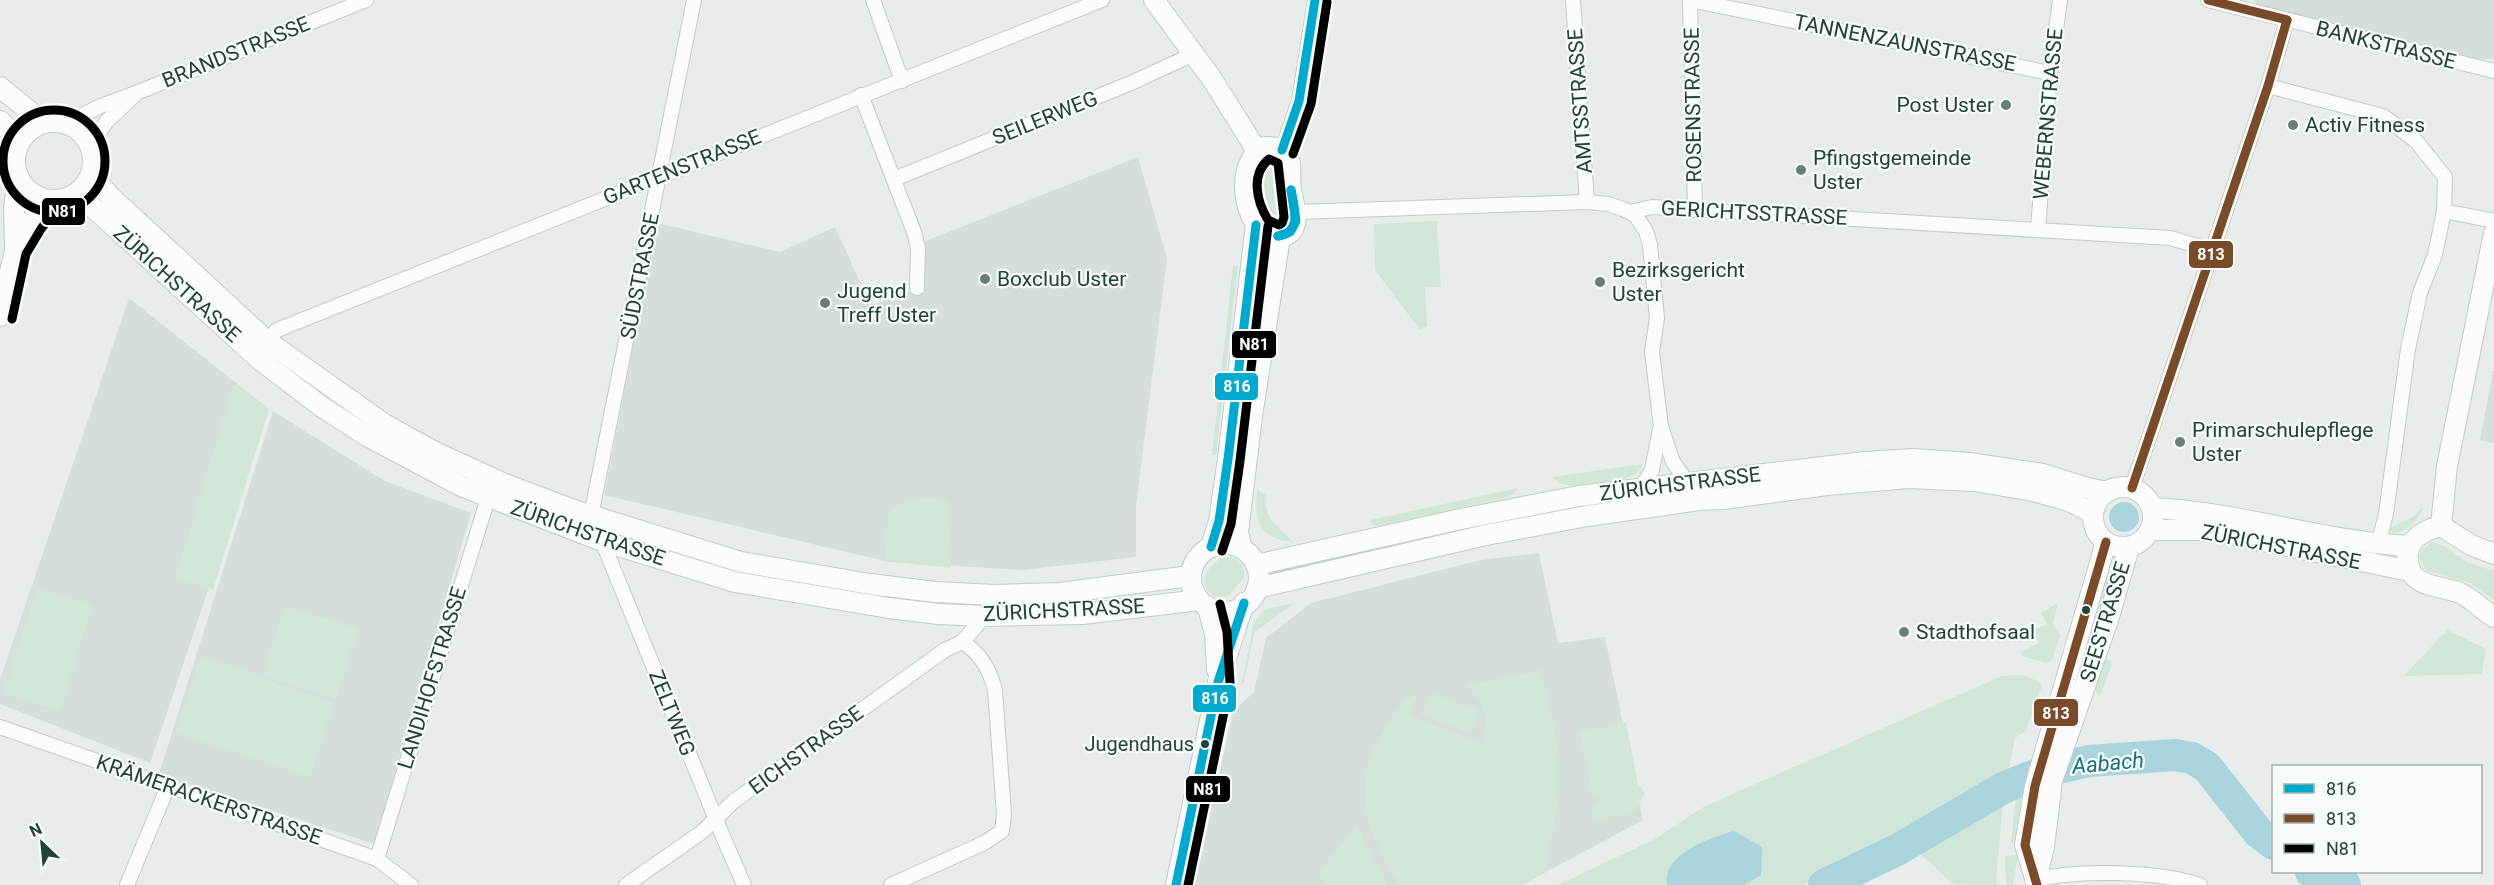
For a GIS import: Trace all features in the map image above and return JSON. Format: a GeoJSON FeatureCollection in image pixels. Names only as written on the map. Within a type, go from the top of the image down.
{"type":"FeatureCollection","features":[{"type":"Feature","properties":{"kind":"main road"},"geometry":{"type":"LineString","coordinates":[[1154,0],[1194,54],[1257,151]]}},
{"type":"Feature","properties":{"kind":"main road"},"geometry":{"type":"LineString","coordinates":[[0,87],[44,123]]}},
{"type":"Feature","properties":{"kind":"main road"},"geometry":{"type":"LineString","coordinates":[[0,121],[20,142]]}},
{"type":"Feature","properties":{"kind":"main road"},"geometry":{"type":"LineString","coordinates":[[0,316],[15,250],[14,208],[18,178],[15,162],[20,142],[30,130],[44,123],[67,124],[78,130],[90,145],[94,160],[91,175],[85,186],[76,194],[65,199],[48,200],[32,194],[18,178]]}},
{"type":"Feature","properties":{"kind":"main road"},"geometry":{"type":"LineString","coordinates":[[1265,147],[1282,150],[1290,158],[1291,187],[1297,212],[1295,225],[1288,233],[1280,237],[1271,237],[1264,234],[1256,225],[1248,207],[1245,180],[1251,158],[1257,151],[1265,147]]}},
{"type":"Feature","properties":{"kind":"main road","name":"ZÜRICHSTRASSE"},"geometry":{"type":"LineString","coordinates":[[91,175],[111,197],[267,341],[384,424],[435,452],[504,484],[591,516],[741,562],[858,583],[935,592],[994,595],[1060,592],[1190,576]]}},
{"type":"Feature","properties":{"kind":"main road","name":"ZÜRICHSTRASSE"},"geometry":{"type":"LineString","coordinates":[[76,194],[260,360],[322,407],[408,459],[488,498],[602,541],[735,582],[889,608],[939,614],[985,616],[1083,614],[1203,604]]}},
{"type":"Feature","properties":{"kind":"main road"},"geometry":{"type":"LineString","coordinates":[[15,250],[48,200]]}},
{"type":"Feature","properties":{"kind":"main road"},"geometry":{"type":"LineString","coordinates":[[1211,547],[1219,521],[1228,459],[1256,225]]}},
{"type":"Feature","properties":{"kind":"main road"},"geometry":{"type":"LineString","coordinates":[[2441,526],[2447,466],[2488,290],[2494,233]]}},
{"type":"Feature","properties":{"kind":"main road"},"geometry":{"type":"LineString","coordinates":[[1241,548],[1238,532],[1252,416],[1280,237]]}},
{"type":"Feature","properties":{"kind":"main road","name":"ZÜRICHSTRASSE"},"geometry":{"type":"LineString","coordinates":[[1256,565],[1461,519],[1568,498],[1864,462],[1913,459],[2012,468],[2107,492]]}},
{"type":"Feature","properties":{"kind":"main road","name":"ZÜRICHSTRASSE"},"geometry":{"type":"LineString","coordinates":[[1257,588],[1486,535],[1587,516],[1699,500],[1909,478],[1975,482],[2033,491],[2069,501],[2093,513]]}},
{"type":"Feature","properties":{"kind":"main road"},"geometry":{"type":"LineString","coordinates":[[2119,487],[2132,488],[2147,498],[2153,508],[2151,530],[2142,541],[2129,547],[2117,547],[2106,542],[2096,530],[2093,513],[2098,501],[2107,492],[2119,487]]}},
{"type":"Feature","properties":{"kind":"main road","name":"ZÜRICHSTRASSE"},"geometry":{"type":"LineString","coordinates":[[2153,508],[2202,511],[2378,545],[2410,546]]}},
{"type":"Feature","properties":{"kind":"main road"},"geometry":{"type":"LineString","coordinates":[[2494,554],[2471,545],[2441,526],[2427,529],[2417,536],[2410,546],[2407,557],[2410,571],[2416,578],[2427,584],[2469,597],[2494,617]]}},
{"type":"Feature","properties":{"kind":"main road","name":"ZÜRICHSTRASSE"},"geometry":{"type":"LineString","coordinates":[[2151,530],[2200,530],[2224,533],[2410,571]]}},
{"type":"Feature","properties":{"kind":"main road","name":"SEESTRASSE"},"geometry":{"type":"LineString","coordinates":[[2037,883],[2044,847],[2043,784],[2106,542]]}},
{"type":"Feature","properties":{"kind":"main road"},"geometry":{"type":"LineString","coordinates":[[1203,604],[1227,611],[1237,609],[1244,603],[1257,588],[1258,576],[1251,555],[1241,548],[1221,543],[1211,547],[1194,564],[1190,576],[1192,589],[1203,604],[1215,634],[1218,682]]}},
{"type":"Feature","properties":{"kind":"main road","name":"SEESTRASSE"},"geometry":{"type":"LineString","coordinates":[[2051,753],[2098,648],[2129,547]]}},
{"type":"Feature","properties":{"kind":"main road"},"geometry":{"type":"LineString","coordinates":[[1176,885],[1218,682],[1244,603]]}},
{"type":"Feature","properties":{"kind":"street","name":"BRANDSTRASSE"},"geometry":{"type":"LineString","coordinates":[[67,124],[98,107],[366,0]]}},
{"type":"Feature","properties":{"kind":"street","name":"SÜDSTRASSE"},"geometry":{"type":"LineString","coordinates":[[591,516],[694,0]]}},
{"type":"Feature","properties":{"kind":"street"},"geometry":{"type":"LineString","coordinates":[[873,0],[902,81]]}},
{"type":"Feature","properties":{"kind":"street","name":"GARTENSTRASSE"},"geometry":{"type":"LineString","coordinates":[[267,341],[277,330],[1102,0]]}},
{"type":"Feature","properties":{"kind":"street"},"geometry":{"type":"LineString","coordinates":[[1282,150],[1299,101],[1315,0]]}},
{"type":"Feature","properties":{"kind":"street","name":"AMTSSTRASSE"},"geometry":{"type":"LineString","coordinates":[[1573,0],[1587,202]]}},
{"type":"Feature","properties":{"kind":"street","name":"TANNENZAUNSTRASSE"},"geometry":{"type":"LineString","coordinates":[[1690,0],[2050,73]]}},
{"type":"Feature","properties":{"kind":"street","name":"ROSENSTRASSE"},"geometry":{"type":"LineString","coordinates":[[1690,0],[1695,210]]}},
{"type":"Feature","properties":{"kind":"street","name":"WEBERNSTRASSE"},"geometry":{"type":"LineString","coordinates":[[2038,229],[2050,73],[2060,0]]}},
{"type":"Feature","properties":{"kind":"street","name":"BANKSTRASSE"},"geometry":{"type":"LineString","coordinates":[[2208,0],[2494,71]]}},
{"type":"Feature","properties":{"kind":"street"},"geometry":{"type":"LineString","coordinates":[[2132,488],[2268,86],[2287,20]]}},
{"type":"Feature","properties":{"kind":"street","name":"SEILERWEG"},"geometry":{"type":"LineString","coordinates":[[894,179],[1131,83],[1194,54]]}},
{"type":"Feature","properties":{"kind":"street"},"geometry":{"type":"LineString","coordinates":[[2268,86],[2383,116],[2416,141],[2445,177],[2445,211],[2434,255],[2420,293],[2408,349],[2386,514],[2378,545]]}},
{"type":"Feature","properties":{"kind":"street","name":"BRANDSTRASSE"},"geometry":{"type":"LineString","coordinates":[[90,145],[107,121],[139,92]]}},
{"type":"Feature","properties":{"kind":"street"},"geometry":{"type":"LineString","coordinates":[[861,95],[918,248],[917,288]]}},
{"type":"Feature","properties":{"kind":"street","name":"GERICHTSSTRASSE"},"geometry":{"type":"LineString","coordinates":[[1297,212],[1587,202],[1608,204],[1630,212],[1652,207],[2068,230],[2170,238],[2211,250]]}},
{"type":"Feature","properties":{"kind":"street"},"geometry":{"type":"LineString","coordinates":[[2445,211],[2494,221]]}},
{"type":"Feature","properties":{"kind":"street"},"geometry":{"type":"LineString","coordinates":[[1630,212],[1643,225],[1650,245],[1657,318],[1652,352],[1661,427],[1676,467],[1688,483]]}},
{"type":"Feature","properties":{"kind":"street"},"geometry":{"type":"LineString","coordinates":[[1641,488],[1652,470],[1661,427]]}},
{"type":"Feature","properties":{"kind":"street","name":"LANDIHOFSTRASSE"},"geometry":{"type":"LineString","coordinates":[[377,858],[488,498]]}},
{"type":"Feature","properties":{"kind":"street","name":"ZELTWEG"},"geometry":{"type":"LineString","coordinates":[[602,541],[744,885]]}},
{"type":"Feature","properties":{"kind":"street","name":"EICHSTRASSE"},"geometry":{"type":"LineString","coordinates":[[626,885],[702,832],[742,795],[945,650],[966,639],[985,616]]}},
{"type":"Feature","properties":{"kind":"street"},"geometry":{"type":"LineString","coordinates":[[891,885],[984,843],[1002,831],[1004,814],[995,690],[992,676],[966,639]]}},
{"type":"Feature","properties":{"kind":"street","name":"KRÄMERACKERSTRASSE"},"geometry":{"type":"LineString","coordinates":[[0,728],[377,858],[411,885]]}},
{"type":"Feature","properties":{"kind":"street"},"geometry":{"type":"LineString","coordinates":[[127,885],[168,786]]}},
{"type":"Feature","properties":{"kind":"street"},"geometry":{"type":"LineString","coordinates":[[2037,883],[2055,875],[2099,874],[2185,880],[2200,885]]}},
{"type":"Feature","properties":{"kind":"shaded area"},"geometry":{"type":"Polygon","coordinates":[[[2251,0],[2494,0],[2494,59],[2473,59],[2255,5],[2256,1],[2251,0]]]}},
{"type":"Feature","properties":{"kind":"shaded area"},"geometry":{"type":"Polygon","coordinates":[[[1138,157],[1167,258],[1136,506],[1136,557],[1022,570],[889,562],[604,495],[657,223],[780,252],[835,227],[871,306],[921,287],[923,242],[1138,157]]]}},
{"type":"Feature","properties":{"kind":"shaded area"},"geometry":{"type":"Polygon","coordinates":[[[129,298],[269,409],[150,763],[0,704],[0,680],[129,298]]]}},
{"type":"Feature","properties":{"kind":"shaded area"},"geometry":{"type":"Polygon","coordinates":[[[2494,371],[2494,443],[2480,440],[2494,371]]]}},
{"type":"Feature","properties":{"kind":"shaded area"},"geometry":{"type":"Polygon","coordinates":[[[273,411],[385,481],[471,513],[374,844],[159,774],[273,411]]]}},
{"type":"Feature","properties":{"kind":"shaded area"},"geometry":{"type":"Polygon","coordinates":[[[1539,553],[1558,643],[1605,637],[1643,820],[1522,885],[1194,885],[1234,710],[1254,692],[1266,638],[1311,603],[1481,560],[1539,553]]]}},
{"type":"Feature","properties":{"kind":"green space"},"geometry":{"type":"Polygon","coordinates":[[[1272,155],[1283,162],[1286,187],[1286,216],[1279,228],[1268,225],[1254,193],[1255,177],[1261,158],[1272,155]]]}},
{"type":"Feature","properties":{"kind":"green space"},"geometry":{"type":"Polygon","coordinates":[[[1437,221],[1441,287],[1425,287],[1427,326],[1420,330],[1375,270],[1374,224],[1437,221]]]}},
{"type":"Feature","properties":{"kind":"green space"},"geometry":{"type":"Polygon","coordinates":[[[1233,265],[1238,266],[1216,455],[1212,455],[1233,265]]]}},
{"type":"Feature","properties":{"kind":"green space"},"geometry":{"type":"Polygon","coordinates":[[[1258,268],[1268,270],[1235,456],[1258,268]]]}},
{"type":"Feature","properties":{"kind":"green space"},"geometry":{"type":"Polygon","coordinates":[[[234,384],[269,409],[213,590],[175,578],[234,384]]]}},
{"type":"Feature","properties":{"kind":"green space"},"geometry":{"type":"Polygon","coordinates":[[[1643,464],[1636,474],[1624,479],[1572,486],[1561,484],[1552,477],[1643,464]]]}},
{"type":"Feature","properties":{"kind":"green space"},"geometry":{"type":"Polygon","coordinates":[[[1518,488],[1514,494],[1504,498],[1379,526],[1373,525],[1370,520],[1518,488]]]}},
{"type":"Feature","properties":{"kind":"green space"},"geometry":{"type":"Polygon","coordinates":[[[1257,490],[1266,495],[1267,510],[1273,522],[1293,542],[1273,537],[1261,526],[1257,511],[1257,490]]]}},
{"type":"Feature","properties":{"kind":"green space"},"geometry":{"type":"Polygon","coordinates":[[[913,499],[947,499],[951,568],[885,561],[888,517],[898,504],[913,499]]]}},
{"type":"Feature","properties":{"kind":"green space"},"geometry":{"type":"Polygon","coordinates":[[[1542,508],[1543,517],[1268,579],[1267,568],[1542,508]]]}},
{"type":"Feature","properties":{"kind":"green space"},"geometry":{"type":"Polygon","coordinates":[[[2423,508],[2415,522],[2393,534],[2390,528],[2414,516],[2423,508]]]}},
{"type":"Feature","properties":{"kind":"green space"},"geometry":{"type":"Polygon","coordinates":[[[2432,542],[2445,546],[2467,562],[2494,571],[2494,600],[2470,583],[2426,571],[2419,557],[2422,550],[2432,542]]]}},
{"type":"Feature","properties":{"kind":"green space"},"geometry":{"type":"Polygon","coordinates":[[[1224,557],[1240,562],[1244,578],[1228,596],[1214,597],[1205,587],[1205,578],[1212,565],[1224,557]]]}},
{"type":"Feature","properties":{"kind":"green space"},"geometry":{"type":"Polygon","coordinates":[[[2103,574],[2114,577],[2085,666],[2077,663],[2103,574]]]}},
{"type":"Feature","properties":{"kind":"green space"},"geometry":{"type":"Polygon","coordinates":[[[36,588],[92,605],[60,711],[4,694],[36,588]]]}},
{"type":"Feature","properties":{"kind":"green space"},"geometry":{"type":"Polygon","coordinates":[[[1294,603],[1254,633],[1244,682],[1241,686],[1254,623],[1266,609],[1294,603]]]}},
{"type":"Feature","properties":{"kind":"green space"},"geometry":{"type":"Polygon","coordinates":[[[2058,603],[2053,624],[2060,635],[2052,660],[2046,663],[2022,656],[2021,652],[2039,643],[2032,631],[2047,624],[2041,613],[2058,603]]]}},
{"type":"Feature","properties":{"kind":"green space"},"geometry":{"type":"Polygon","coordinates":[[[284,606],[358,628],[336,699],[263,677],[284,606]]]}},
{"type":"Feature","properties":{"kind":"green space"},"geometry":{"type":"Polygon","coordinates":[[[2447,630],[2486,649],[2482,674],[2404,676],[2447,630]]]}},
{"type":"Feature","properties":{"kind":"green space"},"geometry":{"type":"Polygon","coordinates":[[[201,656],[254,673],[253,676],[334,702],[310,777],[175,733],[201,656]]]}},
{"type":"Feature","properties":{"kind":"green space"},"geometry":{"type":"Polygon","coordinates":[[[2103,657],[2111,660],[2112,664],[2100,696],[2093,682],[2103,657]]]}},
{"type":"Feature","properties":{"kind":"green space"},"geometry":{"type":"Polygon","coordinates":[[[1541,670],[1556,736],[1559,763],[1556,813],[1543,873],[1518,885],[1400,885],[1373,835],[1367,812],[1365,790],[1368,768],[1375,746],[1388,723],[1406,698],[1417,696],[1409,715],[1480,743],[1485,726],[1484,712],[1477,698],[1465,686],[1541,670]]]}},
{"type":"Feature","properties":{"kind":"green space"},"geometry":{"type":"Polygon","coordinates":[[[2021,675],[2038,681],[2042,686],[2026,731],[2015,738],[2003,799],[1996,885],[1953,884],[1901,836],[1803,885],[1558,885],[1655,839],[1705,806],[2002,676],[2021,675]]]}},
{"type":"Feature","properties":{"kind":"green space"},"geometry":{"type":"Polygon","coordinates":[[[1431,693],[1479,710],[1470,733],[1422,715],[1431,693]]]}},
{"type":"Feature","properties":{"kind":"green space"},"geometry":{"type":"Polygon","coordinates":[[[1626,722],[1638,784],[1645,793],[1633,814],[1595,821],[1591,813],[1602,796],[1593,797],[1579,731],[1626,722]]]}},
{"type":"Feature","properties":{"kind":"green space"},"geometry":{"type":"Polygon","coordinates":[[[2022,794],[2017,842],[2011,843],[2016,795],[2022,794]]]}},
{"type":"Feature","properties":{"kind":"green space"},"geometry":{"type":"Polygon","coordinates":[[[1357,826],[1388,885],[1323,885],[1318,872],[1357,826]]]}},
{"type":"Feature","properties":{"kind":"green space"},"geometry":{"type":"Polygon","coordinates":[[[2018,855],[2013,885],[2006,885],[2005,856],[2018,855]]]}},
{"type":"Feature","properties":{"kind":"water"},"geometry":{"type":"Polygon","coordinates":[[[2124,502],[2135,506],[2139,517],[2135,528],[2124,532],[2113,528],[2109,517],[2113,506],[2124,502]]]}},
{"type":"Feature","properties":{"kind":"water"},"geometry":{"type":"Polygon","coordinates":[[[1734,831],[1762,847],[1761,875],[1744,885],[1667,885],[1667,874],[1679,856],[1701,843],[1734,831]]]}},
{"type":"Feature","properties":{"kind":"waterway","name":"Aabach"},"geometry":{"type":"LineString","coordinates":[[1824,885],[1897,850],[2003,788],[2045,771],[2089,761],[2175,755],[2192,758],[2207,767],[2259,833],[2272,843]]}},
{"type":"Feature","properties":{"kind":"waterway","name":"Aabach"},"geometry":{"type":"LineString","coordinates":[[2314,873],[2345,885]]}},
{"type":"Feature","properties":{"kind":"transit line","name":"816"},"geometry":{"type":"LineString","coordinates":[[1282,150],[1299,101],[1315,0]]}},
{"type":"Feature","properties":{"kind":"transit line","name":"813"},"geometry":{"type":"LineString","coordinates":[[2208,0],[2287,20]]}},
{"type":"Feature","properties":{"kind":"transit line","name":"N81"},"geometry":{"type":"LineString","coordinates":[[1293,154],[1311,104],[1327,2]]}},
{"type":"Feature","properties":{"kind":"transit line","name":"813"},"geometry":{"type":"LineString","coordinates":[[2132,488],[2268,86],[2287,20]]}},
{"type":"Feature","properties":{"kind":"transit line","name":"N81"},"geometry":{"type":"LineString","coordinates":[[54,110],[83,118],[97,132],[105,161],[97,190],[83,204],[54,212],[25,204],[11,190],[3,161],[11,132],[25,118],[54,110]]}},
{"type":"Feature","properties":{"kind":"transit line","name":"N81"},"geometry":{"type":"LineString","coordinates":[[1269,159],[1278,163],[1284,217],[1279,225],[1268,220],[1258,197],[1259,173],[1269,159]]}},
{"type":"Feature","properties":{"kind":"transit line","name":"816"},"geometry":{"type":"LineString","coordinates":[[1278,236],[1290,232],[1296,221],[1291,190]]}},
{"type":"Feature","properties":{"kind":"transit line","name":"816"},"geometry":{"type":"LineString","coordinates":[[1278,236],[1286,234],[1294,225],[1295,211],[1291,190]]}},
{"type":"Feature","properties":{"kind":"transit line","name":"N81"},"geometry":{"type":"LineString","coordinates":[[12,319],[26,254],[57,207]]}},
{"type":"Feature","properties":{"kind":"transit line","name":"816"},"geometry":{"type":"LineString","coordinates":[[1211,547],[1219,521],[1228,459],[1256,225]]}},
{"type":"Feature","properties":{"kind":"transit line","name":"N81"},"geometry":{"type":"LineString","coordinates":[[1222,551],[1231,524],[1240,461],[1268,226]]}},
{"type":"Feature","properties":{"kind":"transit line","name":"813"},"geometry":{"type":"LineString","coordinates":[[2037,885],[2025,845],[2035,786],[2106,542]]}},
{"type":"Feature","properties":{"kind":"transit line","name":"816"},"geometry":{"type":"LineString","coordinates":[[1176,885],[1218,682],[1244,603]]}},
{"type":"Feature","properties":{"kind":"transit line","name":"N81"},"geometry":{"type":"LineString","coordinates":[[1188,885],[1230,683],[1227,632],[1220,604]]}},
{"type":"Feature","properties":{"kind":"place","name":"Post Uster"},"geometry":{"type":"Point","coordinates":[2006,105]}},
{"type":"Feature","properties":{"kind":"place","name":"Activ Fitness"},"geometry":{"type":"Point","coordinates":[2293,125]}},
{"type":"Feature","properties":{"kind":"place","name":"Pfingstgemeinde Uster"},"geometry":{"type":"Point","coordinates":[1801,170]}},
{"type":"Feature","properties":{"kind":"place","name":"Boxclub Uster"},"geometry":{"type":"Point","coordinates":[985,279]}},
{"type":"Feature","properties":{"kind":"place","name":"Bezirksgericht Uster"},"geometry":{"type":"Point","coordinates":[1600,282]}},
{"type":"Feature","properties":{"kind":"place","name":"Jugend Treff Uster"},"geometry":{"type":"Point","coordinates":[825,303]}},
{"type":"Feature","properties":{"kind":"place","name":"Primarschulepflege Uster"},"geometry":{"type":"Point","coordinates":[2180,442]}},
{"type":"Feature","properties":{"kind":"place","name":"Stadthofsaal"},"geometry":{"type":"Point","coordinates":[1904,632]}},
{"type":"Feature","properties":{"kind":"place","name":"Jugendhaus"},"geometry":{"type":"Point","coordinates":[1205,744]}}]}
